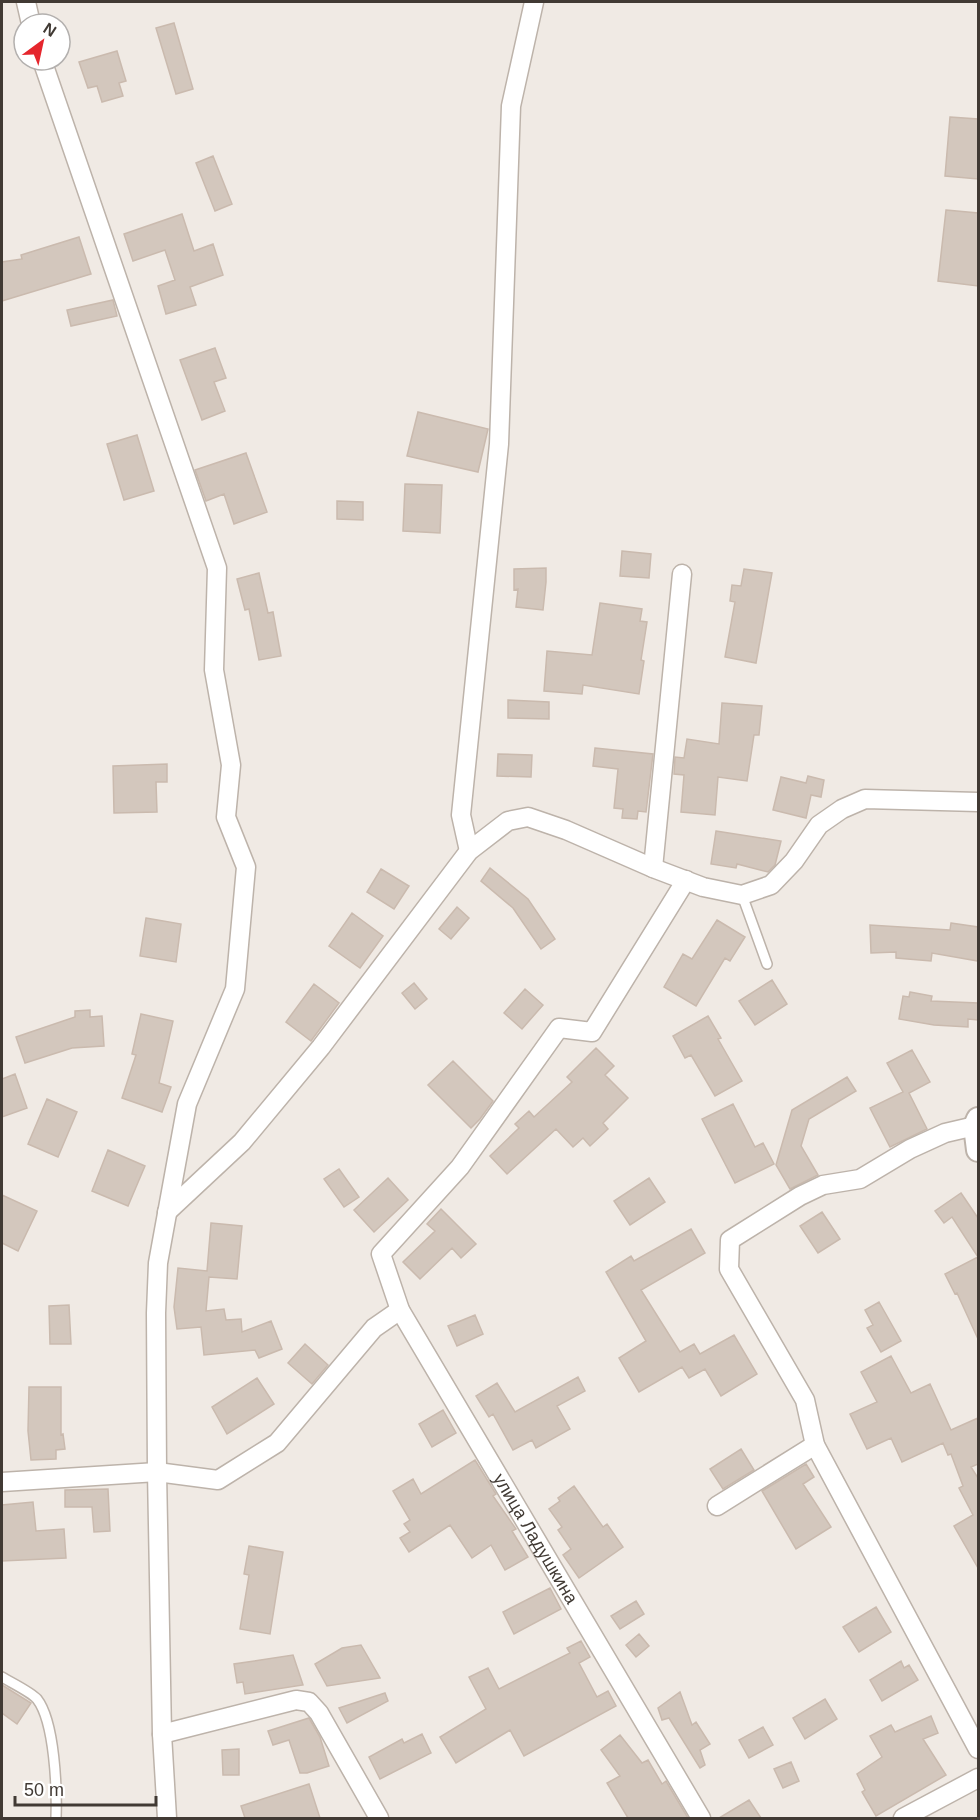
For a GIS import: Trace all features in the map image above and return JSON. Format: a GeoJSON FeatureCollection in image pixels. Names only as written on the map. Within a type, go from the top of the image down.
{"type":"FeatureCollection","features":[{"type":"Feature","properties":{"kind":"street"},"geometry":{"type":"LineString","coordinates":[[470,851],[461,815],[499,444],[511,106],[534,2]]}},
{"type":"Feature","properties":{"kind":"street"},"geometry":{"type":"LineString","coordinates":[[46,72],[217,568],[214,670],[231,765],[226,817],[246,867],[235,989],[187,1104],[158,1263],[157,1472],[162,1734],[167,1818]]}},
{"type":"Feature","properties":{"kind":"street"},"geometry":{"type":"LineString","coordinates":[[653,868],[682,574]]}},
{"type":"Feature","properties":{"kind":"street"},"geometry":{"type":"LineString","coordinates":[[167,1212],[242,1142],[321,1047],[470,851],[508,820],[528,817],[566,830],[703,887],[742,895],[771,885],[794,861],[819,825],[842,809],[865,800],[978,802]]}},
{"type":"Feature","properties":{"kind":"street","name":"улица Ладушкина"},"geometry":{"type":"LineString","coordinates":[[686,880],[592,1032],[559,1028],[460,1167],[381,1254],[400,1310],[701,1818]]}},
{"type":"Feature","properties":{"kind":"street"},"geometry":{"type":"LineString","coordinates":[[978,1150],[977,1122],[910,1149],[860,1179],[823,1185],[800,1196],[730,1240],[729,1269],[805,1400],[815,1445],[978,1749]]}},
{"type":"Feature","properties":{"kind":"street"},"geometry":{"type":"LineString","coordinates":[[2,1482],[157,1472],[218,1480],[277,1443],[374,1328],[400,1310]]}},
{"type":"Feature","properties":{"kind":"street"},"geometry":{"type":"LineString","coordinates":[[717,1506],[815,1445]]}},
{"type":"Feature","properties":{"kind":"street"},"geometry":{"type":"LineString","coordinates":[[162,1734],[296,1700],[309,1702],[319,1713],[379,1818]]}},
{"type":"Feature","properties":{"kind":"street"},"geometry":{"type":"LineString","coordinates":[[903,1818],[978,1778]]}},
{"type":"Feature","properties":{"kind":"lane"},"geometry":{"type":"LineString","coordinates":[[742,895],[767,964]]}},
{"type":"Feature","properties":{"kind":"lane"},"geometry":{"type":"LineString","coordinates":[[2,1677],[37,1698],[49,1726],[57,1795],[56,1818]]}},
{"type":"Feature","properties":{"kind":"building"},"geometry":{"type":"Polygon","coordinates":[[[174,23],[193,89],[176,94],[156,28],[174,23]]]}},
{"type":"Feature","properties":{"kind":"building"},"geometry":{"type":"Polygon","coordinates":[[[117,51],[126,81],[119,83],[123,96],[102,102],[97,86],[88,88],[79,62],[117,51]]]}},
{"type":"Feature","properties":{"kind":"building"},"geometry":{"type":"Polygon","coordinates":[[[950,117],[978,119],[978,179],[945,176],[950,117]]]}},
{"type":"Feature","properties":{"kind":"building"},"geometry":{"type":"Polygon","coordinates":[[[213,156],[232,204],[215,211],[196,163],[213,156]]]}},
{"type":"Feature","properties":{"kind":"building"},"geometry":{"type":"Polygon","coordinates":[[[946,210],[978,213],[978,286],[938,281],[946,210]]]}},
{"type":"Feature","properties":{"kind":"building"},"geometry":{"type":"Polygon","coordinates":[[[182,214],[194,251],[213,244],[223,275],[190,287],[196,305],[166,314],[158,286],[175,280],[165,250],[133,261],[124,234],[182,214]]]}},
{"type":"Feature","properties":{"kind":"building"},"geometry":{"type":"Polygon","coordinates":[[[79,237],[91,274],[2,301],[2,262],[22,259],[21,255],[79,237]]]}},
{"type":"Feature","properties":{"kind":"building"},"geometry":{"type":"Polygon","coordinates":[[[113,300],[117,316],[71,326],[67,310],[113,300]]]}},
{"type":"Feature","properties":{"kind":"building"},"geometry":{"type":"Polygon","coordinates":[[[215,348],[226,378],[214,382],[225,411],[202,420],[180,360],[215,348]]]}},
{"type":"Feature","properties":{"kind":"building"},"geometry":{"type":"Polygon","coordinates":[[[418,412],[488,429],[478,472],[407,456],[418,412]]]}},
{"type":"Feature","properties":{"kind":"building"},"geometry":{"type":"Polygon","coordinates":[[[137,435],[154,491],[124,500],[107,444],[137,435]]]}},
{"type":"Feature","properties":{"kind":"building"},"geometry":{"type":"Polygon","coordinates":[[[246,453],[267,512],[234,524],[224,494],[206,501],[195,470],[246,453]]]}},
{"type":"Feature","properties":{"kind":"building"},"geometry":{"type":"Polygon","coordinates":[[[405,484],[442,485],[440,533],[403,531],[405,484]]]}},
{"type":"Feature","properties":{"kind":"building"},"geometry":{"type":"Polygon","coordinates":[[[337,501],[363,502],[363,520],[337,519],[337,501]]]}},
{"type":"Feature","properties":{"kind":"building"},"geometry":{"type":"Polygon","coordinates":[[[622,551],[651,554],[649,578],[620,576],[622,551]]]}},
{"type":"Feature","properties":{"kind":"building"},"geometry":{"type":"Polygon","coordinates":[[[546,568],[543,610],[516,607],[518,589],[514,590],[514,569],[546,568]]]}},
{"type":"Feature","properties":{"kind":"building"},"geometry":{"type":"Polygon","coordinates":[[[744,569],[772,573],[756,663],[725,657],[735,602],[730,601],[732,585],[741,586],[744,569]]]}},
{"type":"Feature","properties":{"kind":"building"},"geometry":{"type":"Polygon","coordinates":[[[259,573],[268,613],[273,612],[281,656],[259,660],[249,609],[245,610],[237,579],[259,573]]]}},
{"type":"Feature","properties":{"kind":"building"},"geometry":{"type":"Polygon","coordinates":[[[600,603],[642,609],[640,621],[647,622],[639,694],[583,685],[582,694],[544,691],[547,651],[592,655],[600,603]]]}},
{"type":"Feature","properties":{"kind":"building"},"geometry":{"type":"Polygon","coordinates":[[[508,700],[549,702],[549,719],[508,718],[508,700]]]}},
{"type":"Feature","properties":{"kind":"building"},"geometry":{"type":"Polygon","coordinates":[[[722,703],[762,706],[759,735],[754,735],[747,781],[718,777],[715,815],[681,812],[684,775],[674,774],[675,757],[684,758],[687,739],[719,744],[722,703]]]}},
{"type":"Feature","properties":{"kind":"building"},"geometry":{"type":"Polygon","coordinates":[[[595,748],[653,754],[646,812],[638,811],[637,819],[622,818],[623,809],[614,808],[618,769],[593,766],[595,748]]]}},
{"type":"Feature","properties":{"kind":"building"},"geometry":{"type":"Polygon","coordinates":[[[498,754],[532,755],[531,777],[497,776],[498,754]]]}},
{"type":"Feature","properties":{"kind":"building"},"geometry":{"type":"Polygon","coordinates":[[[167,764],[167,782],[156,782],[157,812],[114,813],[113,766],[167,764]]]}},
{"type":"Feature","properties":{"kind":"building"},"geometry":{"type":"Polygon","coordinates":[[[808,776],[824,780],[821,797],[811,795],[806,818],[773,810],[781,777],[806,783],[808,776]]]}},
{"type":"Feature","properties":{"kind":"building"},"geometry":{"type":"Polygon","coordinates":[[[716,831],[781,841],[775,865],[768,872],[737,864],[736,868],[711,864],[716,831]]]}},
{"type":"Feature","properties":{"kind":"building"},"geometry":{"type":"Polygon","coordinates":[[[490,868],[528,899],[555,939],[541,949],[513,908],[481,881],[490,868]]]}},
{"type":"Feature","properties":{"kind":"building"},"geometry":{"type":"Polygon","coordinates":[[[381,869],[409,886],[394,909],[367,892],[381,869]]]}},
{"type":"Feature","properties":{"kind":"building"},"geometry":{"type":"Polygon","coordinates":[[[457,907],[469,918],[451,939],[439,929],[457,907]]]}},
{"type":"Feature","properties":{"kind":"building"},"geometry":{"type":"Polygon","coordinates":[[[352,913],[383,936],[360,968],[329,946],[352,913]]]}},
{"type":"Feature","properties":{"kind":"building"},"geometry":{"type":"Polygon","coordinates":[[[146,918],[181,924],[176,962],[140,956],[146,918]]]}},
{"type":"Feature","properties":{"kind":"building"},"geometry":{"type":"Polygon","coordinates":[[[717,920],[745,937],[730,961],[725,958],[696,1006],[664,987],[683,954],[692,959],[717,920]]]}},
{"type":"Feature","properties":{"kind":"building"},"geometry":{"type":"Polygon","coordinates":[[[951,923],[978,927],[978,961],[932,953],[931,961],[896,958],[896,952],[871,953],[870,925],[950,930],[951,923]]]}},
{"type":"Feature","properties":{"kind":"building"},"geometry":{"type":"Polygon","coordinates":[[[772,980],[787,1004],[755,1025],[739,1001],[772,980]]]}},
{"type":"Feature","properties":{"kind":"building"},"geometry":{"type":"Polygon","coordinates":[[[414,983],[427,999],[415,1009],[402,993],[414,983]]]}},
{"type":"Feature","properties":{"kind":"building"},"geometry":{"type":"Polygon","coordinates":[[[314,984],[339,1003],[311,1041],[286,1022],[314,984]]]}},
{"type":"Feature","properties":{"kind":"building"},"geometry":{"type":"Polygon","coordinates":[[[525,989],[543,1005],[522,1029],[504,1013],[525,989]]]}},
{"type":"Feature","properties":{"kind":"building"},"geometry":{"type":"Polygon","coordinates":[[[910,992],[932,996],[931,1001],[978,1003],[978,1020],[968,1019],[968,1027],[934,1025],[899,1019],[903,996],[909,997],[910,992]]]}},
{"type":"Feature","properties":{"kind":"building"},"geometry":{"type":"Polygon","coordinates":[[[90,1010],[90,1017],[102,1016],[104,1046],[72,1048],[25,1063],[16,1037],[75,1017],[75,1011],[90,1010]]]}},
{"type":"Feature","properties":{"kind":"building"},"geometry":{"type":"Polygon","coordinates":[[[141,1014],[173,1021],[159,1083],[171,1087],[162,1112],[122,1098],[136,1055],[132,1054],[141,1014]]]}},
{"type":"Feature","properties":{"kind":"building"},"geometry":{"type":"Polygon","coordinates":[[[708,1016],[742,1081],[715,1096],[691,1055],[685,1058],[673,1036],[708,1016]]]}},
{"type":"Feature","properties":{"kind":"building"},"geometry":{"type":"Polygon","coordinates":[[[596,1048],[614,1066],[605,1075],[628,1098],[603,1123],[608,1129],[590,1146],[583,1138],[573,1147],[556,1129],[507,1174],[490,1156],[519,1128],[515,1124],[529,1111],[534,1117],[572,1082],[567,1077],[596,1048]]]}},
{"type":"Feature","properties":{"kind":"building"},"geometry":{"type":"Polygon","coordinates":[[[912,1050],[930,1082],[909,1093],[927,1129],[890,1147],[870,1108],[903,1092],[887,1063],[912,1050]]]}},
{"type":"Feature","properties":{"kind":"building"},"geometry":{"type":"Polygon","coordinates":[[[453,1061],[493,1101],[471,1128],[428,1085],[453,1061]]]}},
{"type":"Feature","properties":{"kind":"building"},"geometry":{"type":"Polygon","coordinates":[[[15,1074],[27,1108],[2,1117],[2,1079],[15,1074]]]}},
{"type":"Feature","properties":{"kind":"building"},"geometry":{"type":"Polygon","coordinates":[[[847,1077],[856,1091],[809,1119],[801,1146],[818,1175],[790,1189],[776,1165],[792,1110],[847,1077]]]}},
{"type":"Feature","properties":{"kind":"building"},"geometry":{"type":"Polygon","coordinates":[[[47,1099],[77,1112],[58,1157],[28,1144],[47,1099]]]}},
{"type":"Feature","properties":{"kind":"building"},"geometry":{"type":"Polygon","coordinates":[[[733,1104],[755,1147],[763,1143],[774,1164],[735,1183],[702,1119],[733,1104]]]}},
{"type":"Feature","properties":{"kind":"building"},"geometry":{"type":"Polygon","coordinates":[[[108,1150],[145,1166],[128,1206],[92,1191],[108,1150]]]}},
{"type":"Feature","properties":{"kind":"building"},"geometry":{"type":"Polygon","coordinates":[[[339,1169],[359,1197],[344,1207],[324,1179],[339,1169]]]}},
{"type":"Feature","properties":{"kind":"building"},"geometry":{"type":"Polygon","coordinates":[[[388,1178],[408,1200],[374,1232],[354,1210],[388,1178]]]}},
{"type":"Feature","properties":{"kind":"building"},"geometry":{"type":"Polygon","coordinates":[[[649,1178],[665,1202],[630,1225],[614,1201],[649,1178]]]}},
{"type":"Feature","properties":{"kind":"building"},"geometry":{"type":"Polygon","coordinates":[[[961,1193],[978,1218],[978,1257],[952,1217],[944,1223],[935,1211],[961,1193]]]}},
{"type":"Feature","properties":{"kind":"building"},"geometry":{"type":"Polygon","coordinates":[[[2,1195],[37,1211],[18,1251],[2,1243],[2,1195]]]}},
{"type":"Feature","properties":{"kind":"building"},"geometry":{"type":"Polygon","coordinates":[[[441,1209],[476,1244],[461,1258],[452,1248],[420,1279],[403,1262],[435,1231],[427,1224],[441,1209]]]}},
{"type":"Feature","properties":{"kind":"building"},"geometry":{"type":"Polygon","coordinates":[[[822,1212],[840,1239],[818,1253],[800,1226],[822,1212]]]}},
{"type":"Feature","properties":{"kind":"building"},"geometry":{"type":"Polygon","coordinates":[[[211,1223],[242,1226],[237,1279],[209,1277],[206,1311],[224,1309],[226,1320],[241,1319],[242,1332],[271,1321],[282,1349],[259,1358],[255,1350],[204,1355],[201,1327],[177,1329],[174,1307],[178,1268],[207,1271],[211,1223]]]}},
{"type":"Feature","properties":{"kind":"building"},"geometry":{"type":"Polygon","coordinates":[[[691,1229],[705,1253],[641,1290],[680,1352],[694,1344],[700,1354],[734,1335],[757,1374],[721,1396],[705,1369],[689,1378],[682,1367],[639,1392],[619,1358],[646,1341],[606,1272],[631,1256],[634,1261],[691,1229]]]}},
{"type":"Feature","properties":{"kind":"building"},"geometry":{"type":"Polygon","coordinates":[[[978,1257],[978,1339],[957,1293],[955,1294],[945,1274],[978,1257]]]}},
{"type":"Feature","properties":{"kind":"building"},"geometry":{"type":"Polygon","coordinates":[[[879,1302],[901,1341],[881,1352],[867,1328],[873,1325],[865,1310],[879,1302]]]}},
{"type":"Feature","properties":{"kind":"building"},"geometry":{"type":"Polygon","coordinates":[[[69,1305],[71,1344],[50,1344],[49,1306],[69,1305]]]}},
{"type":"Feature","properties":{"kind":"building"},"geometry":{"type":"Polygon","coordinates":[[[475,1315],[483,1334],[457,1346],[448,1326],[475,1315]]]}},
{"type":"Feature","properties":{"kind":"building"},"geometry":{"type":"Polygon","coordinates":[[[305,1344],[328,1365],[312,1384],[288,1363],[305,1344]]]}},
{"type":"Feature","properties":{"kind":"building"},"geometry":{"type":"Polygon","coordinates":[[[891,1356],[911,1393],[930,1384],[951,1430],[978,1418],[978,1464],[971,1467],[978,1478],[978,1568],[954,1526],[973,1515],[959,1488],[963,1486],[951,1454],[948,1455],[943,1443],[902,1462],[891,1438],[867,1449],[850,1414],[877,1402],[861,1372],[891,1356]]]}},
{"type":"Feature","properties":{"kind":"building"},"geometry":{"type":"Polygon","coordinates":[[[578,1377],[585,1391],[557,1406],[570,1429],[536,1448],[532,1440],[513,1450],[493,1414],[489,1417],[476,1396],[497,1383],[515,1412],[578,1377]]]}},
{"type":"Feature","properties":{"kind":"building"},"geometry":{"type":"Polygon","coordinates":[[[257,1378],[274,1404],[227,1434],[212,1407],[257,1378]]]}},
{"type":"Feature","properties":{"kind":"building"},"geometry":{"type":"Polygon","coordinates":[[[29,1387],[61,1387],[61,1435],[63,1434],[65,1449],[56,1450],[56,1459],[31,1460],[28,1431],[29,1387]]]}},
{"type":"Feature","properties":{"kind":"building"},"geometry":{"type":"Polygon","coordinates":[[[443,1410],[456,1433],[432,1447],[419,1424],[443,1410]]]}},
{"type":"Feature","properties":{"kind":"building"},"geometry":{"type":"Polygon","coordinates":[[[741,1449],[754,1470],[723,1489],[710,1469],[741,1449]]]}},
{"type":"Feature","properties":{"kind":"building"},"geometry":{"type":"Polygon","coordinates":[[[475,1460],[496,1494],[493,1496],[516,1529],[512,1531],[528,1557],[505,1570],[491,1545],[472,1558],[450,1525],[409,1552],[400,1538],[410,1532],[404,1524],[410,1520],[393,1491],[413,1479],[421,1494],[475,1460]]]}},
{"type":"Feature","properties":{"kind":"building"},"geometry":{"type":"Polygon","coordinates":[[[806,1464],[814,1477],[803,1484],[831,1527],[796,1549],[762,1491],[806,1464]]]}},
{"type":"Feature","properties":{"kind":"building"},"geometry":{"type":"Polygon","coordinates":[[[574,1486],[603,1527],[607,1524],[623,1547],[579,1578],[563,1555],[571,1549],[558,1530],[562,1527],[549,1509],[560,1501],[558,1498],[574,1486]]]}},
{"type":"Feature","properties":{"kind":"building"},"geometry":{"type":"Polygon","coordinates":[[[108,1489],[110,1531],[94,1532],[92,1507],[65,1507],[65,1490],[108,1489]]]}},
{"type":"Feature","properties":{"kind":"building"},"geometry":{"type":"Polygon","coordinates":[[[33,1502],[36,1531],[64,1529],[66,1558],[2,1561],[2,1505],[33,1502]]]}},
{"type":"Feature","properties":{"kind":"building"},"geometry":{"type":"Polygon","coordinates":[[[249,1546],[283,1552],[270,1634],[240,1629],[249,1575],[244,1574],[249,1546]]]}},
{"type":"Feature","properties":{"kind":"building"},"geometry":{"type":"Polygon","coordinates":[[[550,1588],[561,1609],[514,1634],[503,1612],[550,1588]]]}},
{"type":"Feature","properties":{"kind":"building"},"geometry":{"type":"Polygon","coordinates":[[[636,1601],[644,1614],[620,1629],[611,1616],[636,1601]]]}},
{"type":"Feature","properties":{"kind":"building"},"geometry":{"type":"Polygon","coordinates":[[[876,1607],[891,1632],[859,1652],[843,1627],[876,1607]]]}},
{"type":"Feature","properties":{"kind":"building"},"geometry":{"type":"Polygon","coordinates":[[[639,1634],[649,1646],[636,1657],[626,1645],[639,1634]]]}},
{"type":"Feature","properties":{"kind":"building"},"geometry":{"type":"Polygon","coordinates":[[[581,1641],[590,1657],[579,1663],[597,1697],[608,1691],[616,1706],[524,1756],[510,1730],[456,1763],[440,1737],[486,1709],[469,1677],[488,1668],[499,1689],[570,1653],[567,1648],[581,1641]]]}},
{"type":"Feature","properties":{"kind":"building"},"geometry":{"type":"Polygon","coordinates":[[[361,1645],[380,1678],[327,1686],[315,1664],[342,1648],[361,1645]]]}},
{"type":"Feature","properties":{"kind":"building"},"geometry":{"type":"Polygon","coordinates":[[[293,1655],[303,1685],[245,1694],[243,1682],[237,1683],[234,1664],[293,1655]]]}},
{"type":"Feature","properties":{"kind":"building"},"geometry":{"type":"Polygon","coordinates":[[[901,1661],[904,1668],[909,1665],[918,1680],[882,1701],[870,1680],[901,1661]]]}},
{"type":"Feature","properties":{"kind":"building"},"geometry":{"type":"Polygon","coordinates":[[[2,1685],[31,1703],[17,1724],[2,1713],[2,1685]]]}},
{"type":"Feature","properties":{"kind":"building"},"geometry":{"type":"Polygon","coordinates":[[[680,1692],[692,1725],[696,1722],[710,1744],[700,1750],[705,1765],[700,1768],[669,1718],[662,1720],[658,1708],[680,1692]]]}},
{"type":"Feature","properties":{"kind":"building"},"geometry":{"type":"Polygon","coordinates":[[[385,1693],[388,1701],[347,1723],[339,1708],[385,1693]]]}},
{"type":"Feature","properties":{"kind":"building"},"geometry":{"type":"Polygon","coordinates":[[[825,1699],[837,1719],[805,1739],[793,1718],[825,1699]]]}},
{"type":"Feature","properties":{"kind":"building"},"geometry":{"type":"Polygon","coordinates":[[[931,1716],[938,1733],[923,1739],[946,1775],[876,1816],[862,1792],[865,1790],[857,1774],[882,1757],[870,1736],[891,1725],[895,1732],[931,1716]]]}},
{"type":"Feature","properties":{"kind":"building"},"geometry":{"type":"Polygon","coordinates":[[[309,1718],[320,1737],[329,1766],[300,1773],[289,1740],[273,1745],[268,1731],[309,1718]]]}},
{"type":"Feature","properties":{"kind":"building"},"geometry":{"type":"Polygon","coordinates":[[[763,1727],[773,1745],[749,1758],[739,1740],[763,1727]]]}},
{"type":"Feature","properties":{"kind":"building"},"geometry":{"type":"Polygon","coordinates":[[[422,1734],[431,1753],[380,1779],[369,1757],[402,1739],[404,1743],[422,1734]]]}},
{"type":"Feature","properties":{"kind":"building"},"geometry":{"type":"Polygon","coordinates":[[[620,1735],[642,1763],[648,1760],[662,1784],[666,1781],[688,1818],[628,1818],[607,1783],[620,1776],[601,1750],[620,1735]]]}},
{"type":"Feature","properties":{"kind":"building"},"geometry":{"type":"Polygon","coordinates":[[[239,1749],[239,1775],[223,1775],[222,1750],[239,1749]]]}},
{"type":"Feature","properties":{"kind":"building"},"geometry":{"type":"Polygon","coordinates":[[[791,1762],[799,1781],[783,1788],[774,1769],[791,1762]]]}},
{"type":"Feature","properties":{"kind":"building"},"geometry":{"type":"Polygon","coordinates":[[[309,1784],[320,1818],[245,1818],[241,1806],[309,1784]]]}},
{"type":"Feature","properties":{"kind":"building"},"geometry":{"type":"Polygon","coordinates":[[[749,1800],[761,1818],[719,1818],[749,1800]]]}}]}
